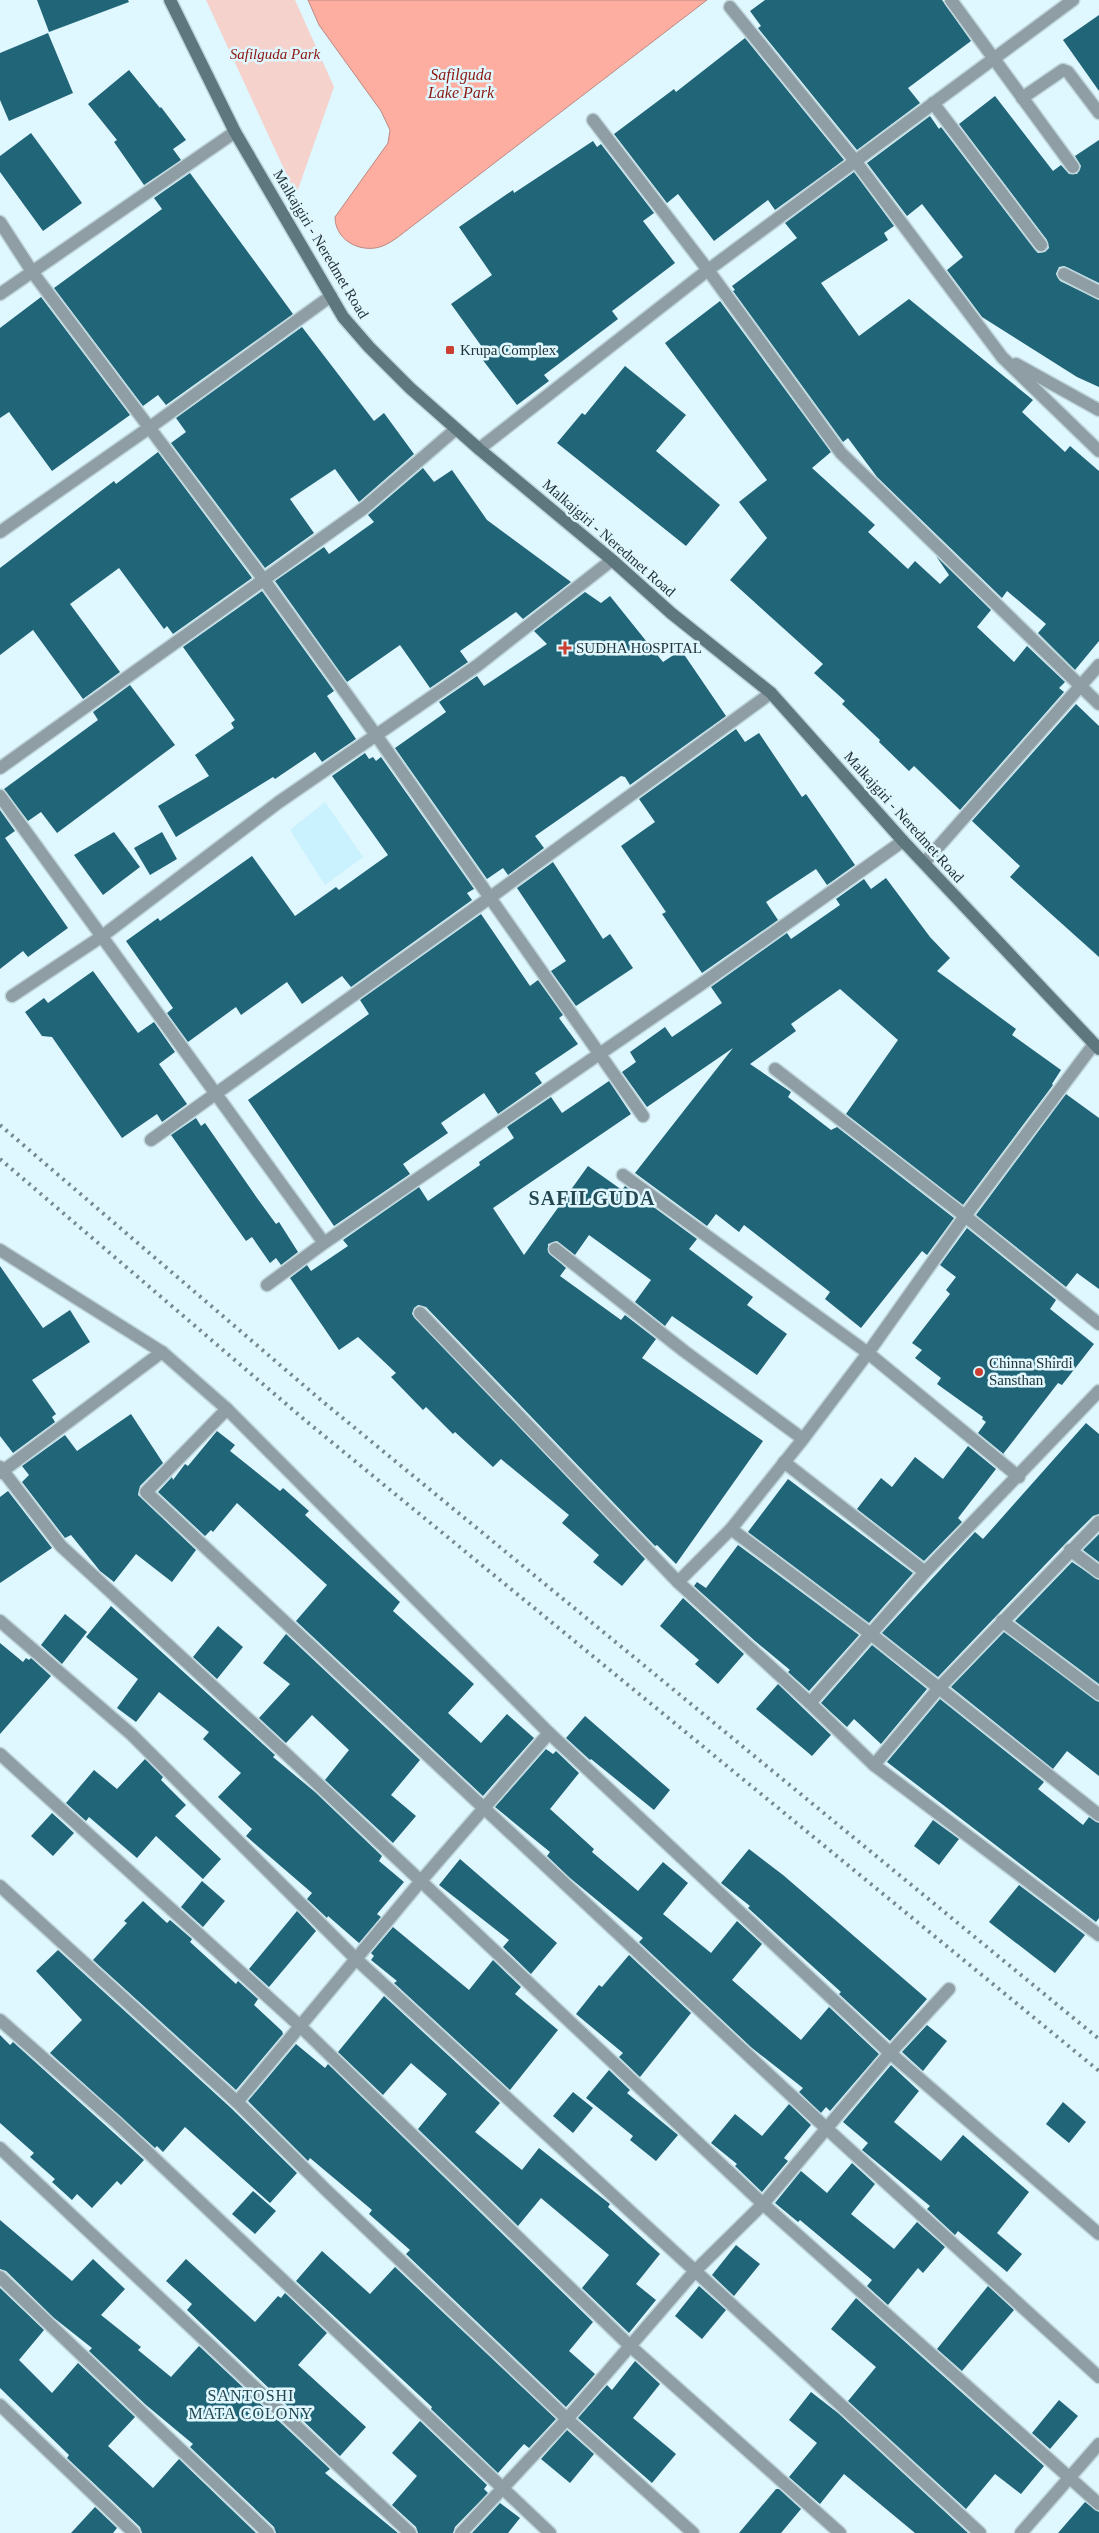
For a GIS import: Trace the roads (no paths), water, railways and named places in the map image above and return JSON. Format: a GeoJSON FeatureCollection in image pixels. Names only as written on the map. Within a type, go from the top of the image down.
{"type":"FeatureCollection","features":[{"type":"Feature","properties":{"kind":"main road","name":"Malkajgiri - Neredmet Road"},"geometry":{"type":"LineString","coordinates":[[170,0],[235,132],[343,317],[369,347],[410,388],[479,449],[612,560],[671,613],[771,693],[903,841],[1096,1046]]}},
{"type":"Feature","properties":{"kind":"street"},"geometry":{"type":"LineString","coordinates":[[951,0],[1073,167]]}},
{"type":"Feature","properties":{"kind":"street"},"geometry":{"type":"LineString","coordinates":[[479,449],[708,270],[856,162],[992,57],[1072,0]]}},
{"type":"Feature","properties":{"kind":"street"},"geometry":{"type":"LineString","coordinates":[[730,7],[856,162],[1002,356],[1099,450]]}},
{"type":"Feature","properties":{"kind":"street"},"geometry":{"type":"LineString","coordinates":[[1022,98],[1063,70],[1068,72],[1099,113]]}},
{"type":"Feature","properties":{"kind":"street"},"geometry":{"type":"LineString","coordinates":[[933,103],[1042,245]]}},
{"type":"Feature","properties":{"kind":"street"},"geometry":{"type":"LineString","coordinates":[[593,120],[708,270],[841,453],[1099,704]]}},
{"type":"Feature","properties":{"kind":"street"},"geometry":{"type":"LineString","coordinates":[[0,294],[235,132]]}},
{"type":"Feature","properties":{"kind":"street"},"geometry":{"type":"LineString","coordinates":[[0,222],[32,273],[264,580],[376,735],[488,899],[643,1116]]}},
{"type":"Feature","properties":{"kind":"street"},"geometry":{"type":"LineString","coordinates":[[1064,274],[1099,292]]}},
{"type":"Feature","properties":{"kind":"street"},"geometry":{"type":"LineString","coordinates":[[0,532],[149,428],[331,296]]}},
{"type":"Feature","properties":{"kind":"street"},"geometry":{"type":"LineString","coordinates":[[1002,356],[1099,410]]}},
{"type":"Feature","properties":{"kind":"street"},"geometry":{"type":"LineString","coordinates":[[0,768],[364,508],[456,429]]}},
{"type":"Feature","properties":{"kind":"street"},"geometry":{"type":"LineString","coordinates":[[12,996],[101,938],[279,802],[478,665],[612,560]]}},
{"type":"Feature","properties":{"kind":"street"},"geometry":{"type":"LineString","coordinates":[[924,863],[1099,666]]}},
{"type":"Feature","properties":{"kind":"street"},"geometry":{"type":"LineString","coordinates":[[151,1140],[488,899],[771,693]]}},
{"type":"Feature","properties":{"kind":"street"},"geometry":{"type":"LineString","coordinates":[[0,796],[101,938],[324,1243]]}},
{"type":"Feature","properties":{"kind":"street"},"geometry":{"type":"LineString","coordinates":[[267,1285],[324,1243],[700,985],[903,841]]}},
{"type":"Feature","properties":{"kind":"street"},"geometry":{"type":"LineString","coordinates":[[678,1582],[731,1529],[804,1439],[868,1353],[965,1216],[1096,1046]]}},
{"type":"Feature","properties":{"kind":"street"},"geometry":{"type":"LineString","coordinates":[[775,1069],[965,1216],[1099,1324]]}},
{"type":"Feature","properties":{"kind":"street"},"geometry":{"type":"LineString","coordinates":[[623,1175],[868,1353],[1018,1477]]}},
{"type":"Feature","properties":{"kind":"street"},"geometry":{"type":"LineString","coordinates":[[555,1249],[684,1350],[804,1439]]}},
{"type":"Feature","properties":{"kind":"street"},"geometry":{"type":"LineString","coordinates":[[0,1250],[162,1352],[227,1409],[549,1733],[890,2053],[1099,2234]]}},
{"type":"Feature","properties":{"kind":"street"},"geometry":{"type":"LineString","coordinates":[[420,1313],[678,1582],[874,1765],[1099,1935]]}},
{"type":"Feature","properties":{"kind":"street"},"geometry":{"type":"LineString","coordinates":[[162,1352],[1,1470],[61,1546],[284,1752],[763,2204],[1099,2504]]}},
{"type":"Feature","properties":{"kind":"street"},"geometry":{"type":"LineString","coordinates":[[810,1704],[925,1572],[1099,1391]]}},
{"type":"Feature","properties":{"kind":"street"},"geometry":{"type":"LineString","coordinates":[[227,1409],[146,1492],[826,2128],[1099,2377]]}},
{"type":"Feature","properties":{"kind":"street"},"geometry":{"type":"LineString","coordinates":[[784,1462],[925,1572]]}},
{"type":"Feature","properties":{"kind":"street"},"geometry":{"type":"LineString","coordinates":[[874,1765],[938,1689],[1099,1522]]}},
{"type":"Feature","properties":{"kind":"street"},"geometry":{"type":"LineString","coordinates":[[731,1529],[872,1634],[938,1689],[1099,1815]]}},
{"type":"Feature","properties":{"kind":"street"},"geometry":{"type":"LineString","coordinates":[[1070,1550],[1099,1572]]}},
{"type":"Feature","properties":{"kind":"street"},"geometry":{"type":"LineString","coordinates":[[0,1621],[131,1734],[356,1959],[980,2533]]}},
{"type":"Feature","properties":{"kind":"street"},"geometry":{"type":"LineString","coordinates":[[1002,1621],[1099,1694]]}},
{"type":"Feature","properties":{"kind":"street"},"geometry":{"type":"LineString","coordinates":[[237,2102],[420,1882],[549,1733]]}},
{"type":"Feature","properties":{"kind":"street"},"geometry":{"type":"LineString","coordinates":[[0,1754],[301,2027],[629,2345],[840,2533]]}},
{"type":"Feature","properties":{"kind":"street"},"geometry":{"type":"LineString","coordinates":[[0,1886],[237,2102],[325,2189],[567,2419],[692,2533]]}},
{"type":"Feature","properties":{"kind":"street"},"geometry":{"type":"LineString","coordinates":[[461,2533],[567,2419],[629,2345],[696,2271],[763,2204],[890,2053],[949,1989]]}},
{"type":"Feature","properties":{"kind":"street"},"geometry":{"type":"LineString","coordinates":[[0,2020],[118,2124],[550,2533]]}},
{"type":"Feature","properties":{"kind":"street"},"geometry":{"type":"LineString","coordinates":[[0,2148],[410,2533]]}},
{"type":"Feature","properties":{"kind":"street"},"geometry":{"type":"LineString","coordinates":[[0,2277],[268,2533]]}},
{"type":"Feature","properties":{"kind":"street"},"geometry":{"type":"LineString","coordinates":[[0,2405],[134,2533]]}},
{"type":"Feature","properties":{"kind":"street"},"geometry":{"type":"LineString","coordinates":[[1021,2533],[1099,2444]]}},
{"type":"Feature","properties":{"kind":"water","name":"Safilguda Lake Park"},"geometry":{"type":"Polygon","coordinates":[[[308,0],[707,0],[398,237],[377,248],[368,248],[352,244],[345,239],[336,226],[335,217],[388,143],[390,130],[381,111],[319,25],[308,0]]]}},
{"type":"Feature","properties":{"kind":"railway"},"geometry":{"type":"LineString","coordinates":[[0,1125],[322,1401],[1099,2039]]}},
{"type":"Feature","properties":{"kind":"railway"},"geometry":{"type":"LineString","coordinates":[[0,1159],[306,1421],[1099,2071]]}},
{"type":"Feature","properties":{"kind":"place","name":"Krupa Complex"},"geometry":{"type":"Point","coordinates":[450,350]}},
{"type":"Feature","properties":{"kind":"place","name":"SUDHA HOSPITAL"},"geometry":{"type":"Point","coordinates":[565,648]}},
{"type":"Feature","properties":{"kind":"place","name":"Chinna Shirdi Sansthan"},"geometry":{"type":"Point","coordinates":[979,1372]}},
{"type":"Feature","properties":{"kind":"district","name":"SAFILGUDA"},"geometry":{"type":"Point","coordinates":[592,1198]}},
{"type":"Feature","properties":{"kind":"district","name":"SANTOSHI MATA COLONY"},"geometry":{"type":"Point","coordinates":[251,2404]}},
{"type":"Feature","properties":{"kind":"park label","name":"Safilguda Park"},"geometry":{"type":"Point","coordinates":[275,54]}}]}
